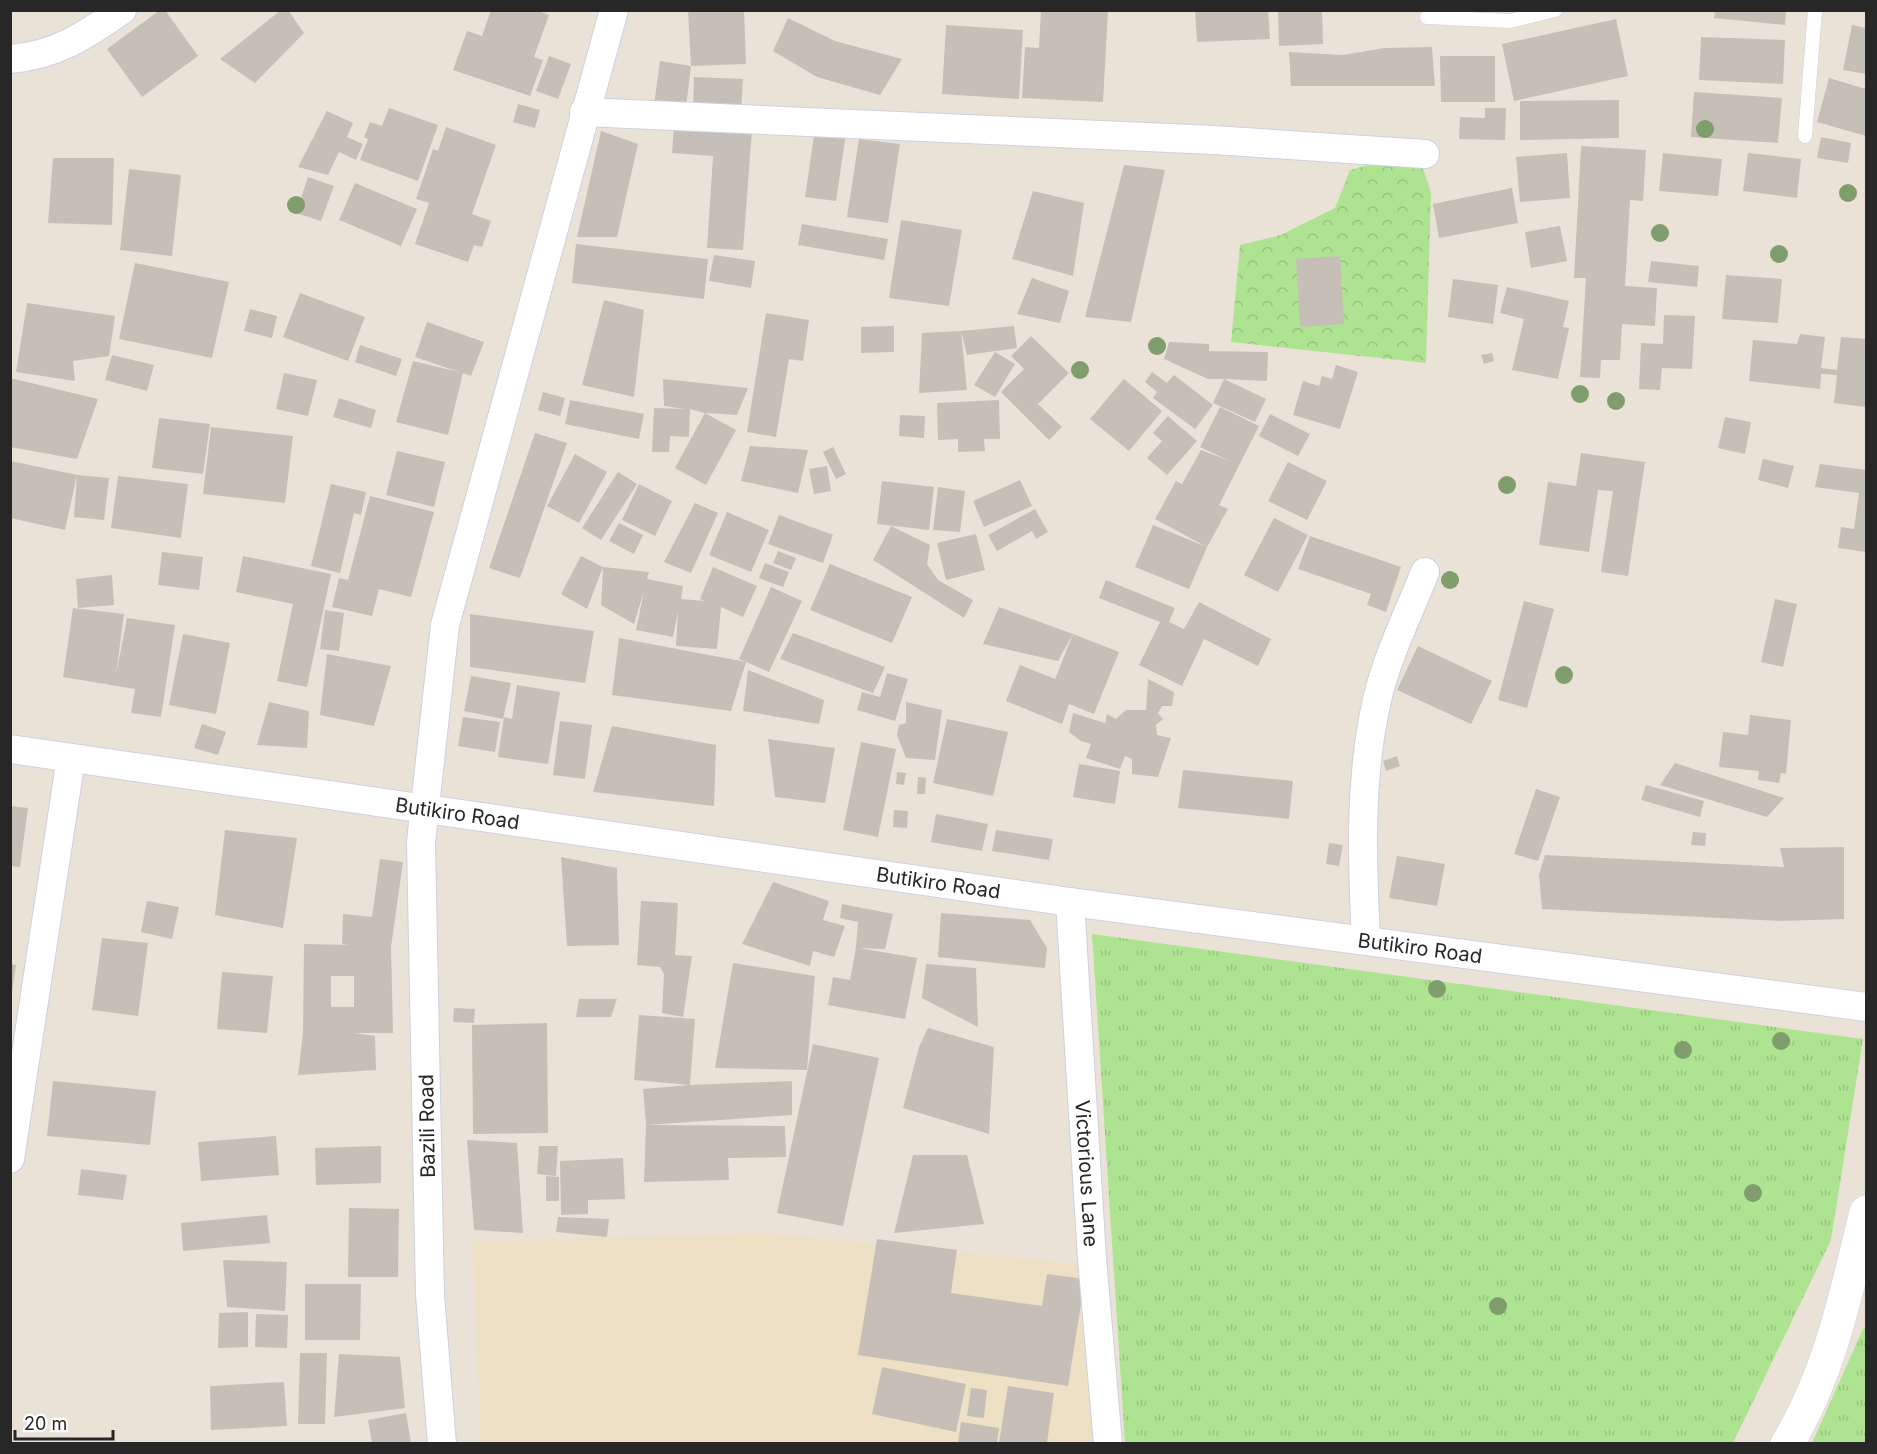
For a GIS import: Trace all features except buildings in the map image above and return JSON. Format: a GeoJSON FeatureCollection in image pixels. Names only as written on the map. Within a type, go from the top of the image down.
{"type":"FeatureCollection","features":[{"type":"Feature","properties":{"kind":"main road"},"geometry":{"type":"LineString","coordinates":[[1787,1443],[1854,1311],[1866,1212]]}},
{"type":"Feature","properties":{"kind":"street"},"geometry":{"type":"LineString","coordinates":[[10,59],[32,57],[80,39],[122,10]]}},
{"type":"Feature","properties":{"kind":"street","name":"Bazili Road"},"geometry":{"type":"LineString","coordinates":[[442,1443],[430,1295],[421,842],[445,625],[614,10]]}},
{"type":"Feature","properties":{"kind":"street"},"geometry":{"type":"LineString","coordinates":[[585,112],[1214,140],[1425,154]]}},
{"type":"Feature","properties":{"kind":"street"},"geometry":{"type":"LineString","coordinates":[[1366,940],[1362,831],[1371,728],[1378,697],[1425,572]]}},
{"type":"Feature","properties":{"kind":"street","name":"Butikiro Road"},"geometry":{"type":"LineString","coordinates":[[10,749],[1070,902],[1866,1006]]}},
{"type":"Feature","properties":{"kind":"street"},"geometry":{"type":"LineString","coordinates":[[10,1159],[71,758]]}},
{"type":"Feature","properties":{"kind":"street","name":"Victorious Lane"},"geometry":{"type":"LineString","coordinates":[[1070,902],[1093,1269],[1108,1443]]}},
{"type":"Feature","properties":{"kind":"lane"},"geometry":{"type":"LineString","coordinates":[[1427,17],[1510,21],[1555,10]]}},
{"type":"Feature","properties":{"kind":"lane"},"geometry":{"type":"LineString","coordinates":[[1805,136],[1815,10]]}},
{"type":"Feature","properties":{"kind":"shaded area"},"geometry":{"type":"Polygon","coordinates":[[[764,1233],[1086,1265],[1101,1443],[481,1443],[473,1242],[764,1233]]]}},
{"type":"Feature","properties":{"kind":"green space"},"geometry":{"type":"Polygon","coordinates":[[[1394,158],[1422,165],[1431,193],[1426,363],[1231,342],[1240,245],[1281,235],[1335,208],[1350,170],[1394,158]]]}},
{"type":"Feature","properties":{"kind":"green space"},"geometry":{"type":"Polygon","coordinates":[[[1092,934],[1863,1039],[1831,1240],[1733,1443],[1125,1443],[1092,934]]]}},
{"type":"Feature","properties":{"kind":"green space"},"geometry":{"type":"Polygon","coordinates":[[[1866,1328],[1866,1443],[1812,1443],[1863,1329],[1866,1328]]]}}]}
